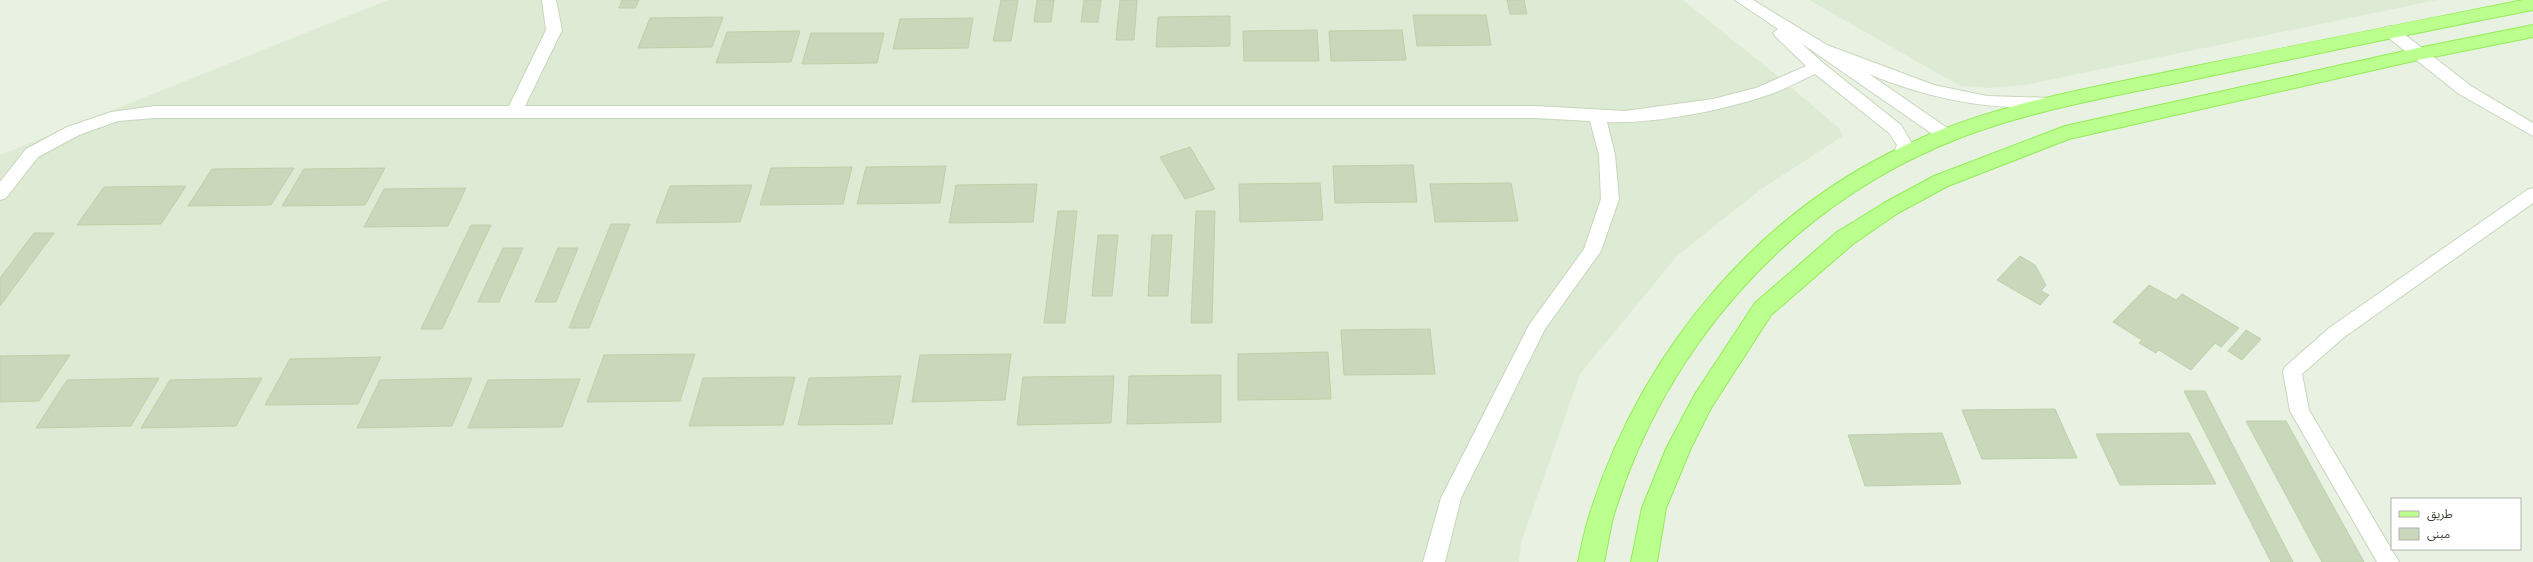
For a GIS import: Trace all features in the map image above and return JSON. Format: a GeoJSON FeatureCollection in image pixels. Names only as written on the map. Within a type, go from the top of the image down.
{"type":"FeatureCollection","features":[{"type":"Feature","properties":{"kind":"main road"},"geometry":{"type":"LineString","coordinates":[[1591,562],[1603,511],[1648,403],[1677,351],[1709,308],[1745,268],[1819,205],[1901,156],[1948,136],[1996,119],[2074,99],[2390,31],[2533,4]]}},
{"type":"Feature","properties":{"kind":"main road"},"geometry":{"type":"LineString","coordinates":[[1644,562],[1654,508],[1678,450],[1703,401],[1763,309],[1845,238],[1941,181],[2065,133],[2418,54],[2533,31]]}},
{"type":"Feature","properties":{"kind":"street"},"geometry":{"type":"LineString","coordinates":[[514,113],[554,30],[549,0]]}},
{"type":"Feature","properties":{"kind":"street"},"geometry":{"type":"LineString","coordinates":[[1747,3],[1822,49],[1948,136]]}},
{"type":"Feature","properties":{"kind":"street"},"geometry":{"type":"LineString","coordinates":[[1747,3],[1817,67],[1895,129],[1905,145],[1901,156]]}},
{"type":"Feature","properties":{"kind":"street"},"geometry":{"type":"LineString","coordinates":[[2390,31],[2465,90],[2533,130]]}},
{"type":"Feature","properties":{"kind":"street"},"geometry":{"type":"LineString","coordinates":[[1822,49],[1913,86],[1970,101],[2030,104],[2074,99]]}},
{"type":"Feature","properties":{"kind":"street"},"geometry":{"type":"LineString","coordinates":[[0,194],[32,153],[73,131],[117,116],[155,112],[1535,112],[1625,116],[1713,105],[1762,92],[1817,67]]}},
{"type":"Feature","properties":{"kind":"street"},"geometry":{"type":"LineString","coordinates":[[1434,562],[1451,498],[1538,325],[1592,251],[1610,199],[1607,155],[1597,115]]}},
{"type":"Feature","properties":{"kind":"street"},"geometry":{"type":"LineString","coordinates":[[2388,562],[2300,411],[2292,372],[2336,333],[2533,194]]}},
{"type":"Feature","properties":{"kind":"shaded area"},"geometry":{"type":"Polygon","coordinates":[[[388,0],[1683,0],[1779,77],[1839,128],[1843,136],[1760,190],[1677,256],[1580,374],[1521,543],[1519,562],[0,562],[0,155],[388,0]]]}},
{"type":"Feature","properties":{"kind":"shaded area"},"geometry":{"type":"Polygon","coordinates":[[[1809,0],[2437,0],[2025,85],[1991,88],[1960,86],[1809,0]]]}},
{"type":"Feature","properties":{"kind":"building"},"geometry":{"type":"Polygon","coordinates":[[[622,0],[639,0],[635,8],[619,8],[622,0]]]}},
{"type":"Feature","properties":{"kind":"building"},"geometry":{"type":"Polygon","coordinates":[[[1001,0],[1018,0],[1011,41],[993,41],[1001,0]]]}},
{"type":"Feature","properties":{"kind":"building"},"geometry":{"type":"Polygon","coordinates":[[[1037,0],[1054,0],[1051,22],[1034,22],[1037,0]]]}},
{"type":"Feature","properties":{"kind":"building"},"geometry":{"type":"Polygon","coordinates":[[[1084,0],[1101,0],[1098,22],[1081,22],[1084,0]]]}},
{"type":"Feature","properties":{"kind":"building"},"geometry":{"type":"Polygon","coordinates":[[[1120,0],[1137,0],[1134,40],[1116,40],[1120,0]]]}},
{"type":"Feature","properties":{"kind":"building"},"geometry":{"type":"Polygon","coordinates":[[[1507,0],[1524,0],[1527,14],[1510,14],[1507,0]]]}},
{"type":"Feature","properties":{"kind":"building"},"geometry":{"type":"Polygon","coordinates":[[[1413,15],[1486,15],[1491,45],[1417,46],[1413,15]]]}},
{"type":"Feature","properties":{"kind":"building"},"geometry":{"type":"Polygon","coordinates":[[[1230,16],[1230,46],[1156,47],[1158,17],[1230,16]]]}},
{"type":"Feature","properties":{"kind":"building"},"geometry":{"type":"Polygon","coordinates":[[[723,17],[712,47],[638,48],[650,18],[723,17]]]}},
{"type":"Feature","properties":{"kind":"building"},"geometry":{"type":"Polygon","coordinates":[[[973,18],[968,48],[893,49],[900,19],[973,18]]]}},
{"type":"Feature","properties":{"kind":"building"},"geometry":{"type":"Polygon","coordinates":[[[1317,30],[1319,61],[1244,61],[1243,31],[1317,30]]]}},
{"type":"Feature","properties":{"kind":"building"},"geometry":{"type":"Polygon","coordinates":[[[1402,30],[1406,60],[1331,61],[1329,31],[1402,30]]]}},
{"type":"Feature","properties":{"kind":"building"},"geometry":{"type":"Polygon","coordinates":[[[800,31],[791,62],[716,63],[727,32],[800,31]]]}},
{"type":"Feature","properties":{"kind":"building"},"geometry":{"type":"Polygon","coordinates":[[[811,33],[884,33],[877,63],[802,64],[811,33]]]}},
{"type":"Feature","properties":{"kind":"building"},"geometry":{"type":"Polygon","coordinates":[[[1190,147],[1215,189],[1185,199],[1160,157],[1190,147]]]}},
{"type":"Feature","properties":{"kind":"building"},"geometry":{"type":"Polygon","coordinates":[[[1413,165],[1417,202],[1335,203],[1333,166],[1413,165]]]}},
{"type":"Feature","properties":{"kind":"building"},"geometry":{"type":"Polygon","coordinates":[[[946,166],[940,203],[857,204],[866,167],[946,166]]]}},
{"type":"Feature","properties":{"kind":"building"},"geometry":{"type":"Polygon","coordinates":[[[852,167],[843,204],[760,205],[771,168],[852,167]]]}},
{"type":"Feature","properties":{"kind":"building"},"geometry":{"type":"Polygon","coordinates":[[[294,168],[271,205],[188,206],[212,169],[294,168]]]}},
{"type":"Feature","properties":{"kind":"building"},"geometry":{"type":"Polygon","coordinates":[[[385,168],[365,205],[282,206],[304,169],[385,168]]]}},
{"type":"Feature","properties":{"kind":"building"},"geometry":{"type":"Polygon","coordinates":[[[1320,183],[1323,220],[1240,222],[1239,184],[1320,183]]]}},
{"type":"Feature","properties":{"kind":"building"},"geometry":{"type":"Polygon","coordinates":[[[1511,183],[1518,221],[1435,222],[1430,184],[1511,183]]]}},
{"type":"Feature","properties":{"kind":"building"},"geometry":{"type":"Polygon","coordinates":[[[1037,184],[1033,222],[949,223],[956,185],[1037,184]]]}},
{"type":"Feature","properties":{"kind":"building"},"geometry":{"type":"Polygon","coordinates":[[[752,185],[740,222],[656,223],[670,186],[752,185]]]}},
{"type":"Feature","properties":{"kind":"building"},"geometry":{"type":"Polygon","coordinates":[[[186,186],[161,224],[77,225],[104,187],[186,186]]]}},
{"type":"Feature","properties":{"kind":"building"},"geometry":{"type":"Polygon","coordinates":[[[466,188],[448,226],[364,227],[384,189],[466,188]]]}},
{"type":"Feature","properties":{"kind":"building"},"geometry":{"type":"Polygon","coordinates":[[[1058,211],[1077,211],[1065,323],[1044,323],[1058,211]]]}},
{"type":"Feature","properties":{"kind":"building"},"geometry":{"type":"Polygon","coordinates":[[[1196,211],[1215,211],[1212,323],[1191,323],[1196,211]]]}},
{"type":"Feature","properties":{"kind":"building"},"geometry":{"type":"Polygon","coordinates":[[[611,224],[630,224],[589,328],[569,328],[611,224]]]}},
{"type":"Feature","properties":{"kind":"building"},"geometry":{"type":"Polygon","coordinates":[[[471,225],[491,225],[442,329],[421,329],[471,225]]]}},
{"type":"Feature","properties":{"kind":"building"},"geometry":{"type":"Polygon","coordinates":[[[34,233],[54,233],[0,306],[0,278],[34,233]]]}},
{"type":"Feature","properties":{"kind":"building"},"geometry":{"type":"Polygon","coordinates":[[[1098,235],[1118,235],[1112,296],[1092,296],[1098,235]]]}},
{"type":"Feature","properties":{"kind":"building"},"geometry":{"type":"Polygon","coordinates":[[[1152,235],[1172,235],[1168,296],[1148,296],[1152,235]]]}},
{"type":"Feature","properties":{"kind":"building"},"geometry":{"type":"Polygon","coordinates":[[[503,248],[523,248],[499,302],[478,302],[503,248]]]}},
{"type":"Feature","properties":{"kind":"building"},"geometry":{"type":"Polygon","coordinates":[[[558,248],[578,248],[556,302],[535,302],[558,248]]]}},
{"type":"Feature","properties":{"kind":"building"},"geometry":{"type":"Polygon","coordinates":[[[2020,256],[2035,265],[2046,285],[2041,291],[2049,295],[2040,305],[1997,280],[2020,256]]]}},
{"type":"Feature","properties":{"kind":"building"},"geometry":{"type":"Polygon","coordinates":[[[2149,285],[2176,300],[2182,294],[2239,328],[2221,347],[2215,343],[2191,370],[2159,350],[2156,353],[2139,343],[2142,340],[2113,322],[2149,285]]]}},
{"type":"Feature","properties":{"kind":"building"},"geometry":{"type":"Polygon","coordinates":[[[1430,329],[1435,374],[1344,375],[1341,330],[1430,329]]]}},
{"type":"Feature","properties":{"kind":"building"},"geometry":{"type":"Polygon","coordinates":[[[2246,330],[2261,339],[2242,360],[2228,351],[2246,330]]]}},
{"type":"Feature","properties":{"kind":"building"},"geometry":{"type":"Polygon","coordinates":[[[1328,352],[1331,399],[1238,400],[1238,354],[1328,352]]]}},
{"type":"Feature","properties":{"kind":"building"},"geometry":{"type":"Polygon","coordinates":[[[695,354],[680,401],[587,402],[604,355],[695,354]]]}},
{"type":"Feature","properties":{"kind":"building"},"geometry":{"type":"Polygon","coordinates":[[[1011,354],[1005,400],[912,402],[920,355],[1011,354]]]}},
{"type":"Feature","properties":{"kind":"building"},"geometry":{"type":"Polygon","coordinates":[[[70,355],[39,401],[0,402],[0,356],[70,355]]]}},
{"type":"Feature","properties":{"kind":"building"},"geometry":{"type":"Polygon","coordinates":[[[381,357],[358,404],[265,405],[290,359],[381,357]]]}},
{"type":"Feature","properties":{"kind":"building"},"geometry":{"type":"Polygon","coordinates":[[[1221,375],[1221,422],[1127,424],[1129,376],[1221,375]]]}},
{"type":"Feature","properties":{"kind":"building"},"geometry":{"type":"Polygon","coordinates":[[[901,376],[892,424],[798,425],[809,378],[901,376]]]}},
{"type":"Feature","properties":{"kind":"building"},"geometry":{"type":"Polygon","coordinates":[[[1114,376],[1111,423],[1017,425],[1023,377],[1114,376]]]}},
{"type":"Feature","properties":{"kind":"building"},"geometry":{"type":"Polygon","coordinates":[[[795,377],[783,425],[689,426],[703,378],[795,377]]]}},
{"type":"Feature","properties":{"kind":"building"},"geometry":{"type":"Polygon","coordinates":[[[159,378],[131,426],[36,428],[67,380],[159,378]]]}},
{"type":"Feature","properties":{"kind":"building"},"geometry":{"type":"Polygon","coordinates":[[[262,378],[236,426],[141,428],[170,380],[262,378]]]}},
{"type":"Feature","properties":{"kind":"building"},"geometry":{"type":"Polygon","coordinates":[[[472,378],[452,426],[357,428],[380,380],[472,378]]]}},
{"type":"Feature","properties":{"kind":"building"},"geometry":{"type":"Polygon","coordinates":[[[580,379],[562,427],[468,428],[488,380],[580,379]]]}},
{"type":"Feature","properties":{"kind":"building"},"geometry":{"type":"Polygon","coordinates":[[[2184,391],[2205,391],[2293,562],[2271,562],[2184,391]]]}},
{"type":"Feature","properties":{"kind":"building"},"geometry":{"type":"Polygon","coordinates":[[[2055,409],[2077,458],[1982,459],[1962,410],[2055,409]]]}},
{"type":"Feature","properties":{"kind":"building"},"geometry":{"type":"Polygon","coordinates":[[[2246,421],[2286,421],[2364,562],[2322,562],[2246,421]]]}},
{"type":"Feature","properties":{"kind":"building"},"geometry":{"type":"Polygon","coordinates":[[[1942,433],[1961,484],[1865,486],[1848,435],[1942,433]]]}},
{"type":"Feature","properties":{"kind":"building"},"geometry":{"type":"Polygon","coordinates":[[[2189,433],[2216,484],[2120,485],[2096,434],[2189,433]]]}}]}
